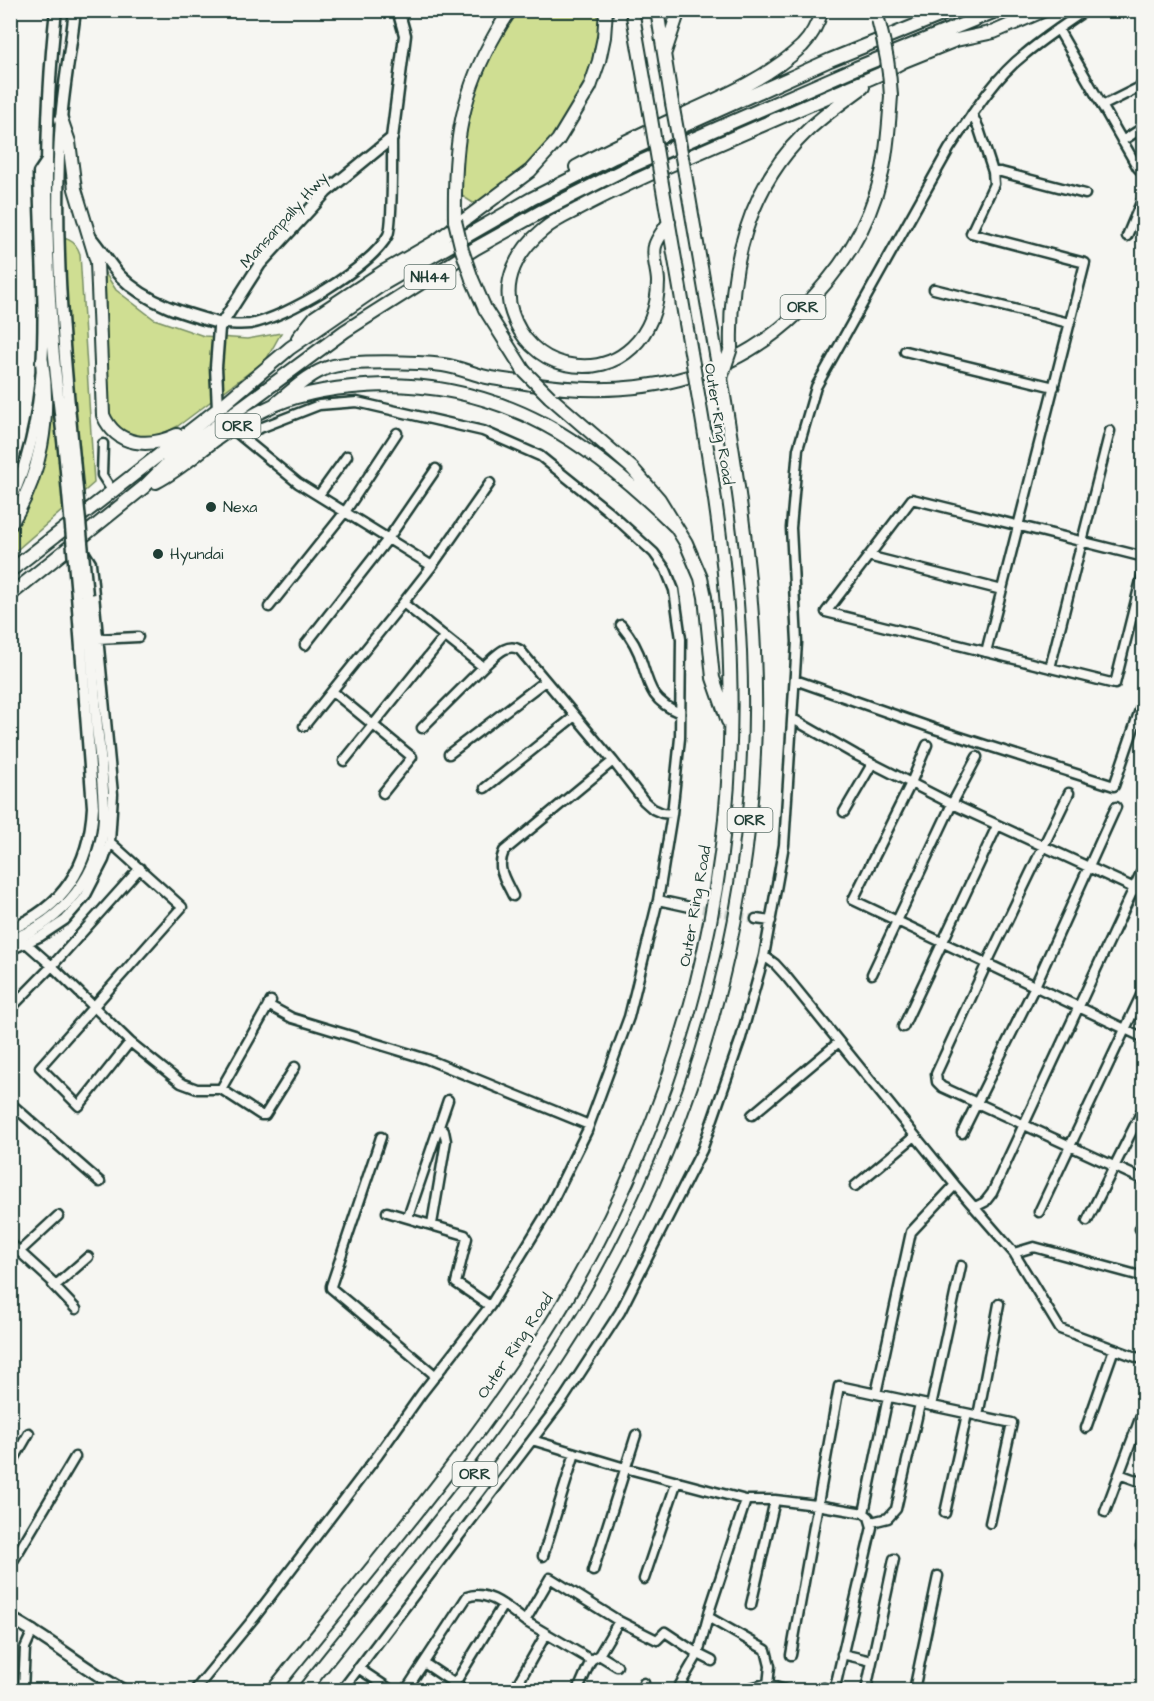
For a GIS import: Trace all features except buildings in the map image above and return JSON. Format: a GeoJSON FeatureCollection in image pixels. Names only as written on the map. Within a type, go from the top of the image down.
{"type":"FeatureCollection","features":[{"type":"Feature","properties":{"kind":"highway"},"geometry":{"type":"LineString","coordinates":[[511,10],[478,66],[465,102],[457,144],[454,183],[455,221],[462,250],[485,309],[524,371],[550,397],[632,468],[645,491],[663,506],[686,543],[701,578],[705,597],[712,678],[731,729]]}},
{"type":"Feature","properties":{"kind":"highway"},"geometry":{"type":"LineString","coordinates":[[435,242],[530,171],[558,140],[590,87],[603,45],[606,10]]}},
{"type":"Feature","properties":{"kind":"highway","name":"Outer Ring Road"},"geometry":{"type":"LineString","coordinates":[[273,1690],[455,1461],[539,1344],[587,1264],[615,1210],[648,1136],[690,1012],[707,939],[718,876],[728,789],[731,729],[730,651],[723,565],[713,487],[632,10]]}},
{"type":"Feature","properties":{"kind":"highway","name":"Outer Ring Road"},"geometry":{"type":"LineString","coordinates":[[304,1690],[502,1438],[578,1326],[626,1242],[652,1188],[687,1101],[704,1048],[728,953],[742,880],[750,814],[755,729],[750,590],[721,378],[657,10]]}},
{"type":"Feature","properties":{"kind":"highway"},"geometry":{"type":"LineString","coordinates":[[290,348],[315,317],[382,272],[611,148],[730,93],[764,74],[803,45],[817,27],[822,10]]}},
{"type":"Feature","properties":{"kind":"highway","name":"NH44"},"geometry":{"type":"LineString","coordinates":[[10,595],[144,487],[173,458],[345,331],[476,248],[542,211],[629,167],[951,36],[998,10]]}},
{"type":"Feature","properties":{"kind":"highway"},"geometry":{"type":"LineString","coordinates":[[951,36],[994,32],[1045,10]]}},
{"type":"Feature","properties":{"kind":"highway","name":"NH44"},"geometry":{"type":"LineString","coordinates":[[10,571],[16,562],[96,505],[218,410],[290,348],[383,284],[531,199],[614,157],[830,60],[950,12]]}},
{"type":"Feature","properties":{"kind":"highway"},"geometry":{"type":"LineString","coordinates":[[664,54],[678,15]]}},
{"type":"Feature","properties":{"kind":"highway","name":"ORR"},"geometry":{"type":"LineString","coordinates":[[144,487],[167,476],[274,405],[317,373],[341,364],[441,365],[482,376],[566,389],[614,390],[674,382],[743,355],[782,328],[825,286],[847,257],[868,215],[882,172],[891,96],[884,39],[877,15]]}},
{"type":"Feature","properties":{"kind":"highway","name":"ORR"},"geometry":{"type":"LineString","coordinates":[[721,378],[731,348],[733,293],[738,256],[760,195],[780,163],[805,133],[827,113],[904,55]]}},
{"type":"Feature","properties":{"kind":"highway","name":"ORR"},"geometry":{"type":"LineString","coordinates":[[669,222],[655,246],[658,282],[656,305],[649,326],[640,341],[628,352],[611,361],[590,367],[574,366],[554,362],[536,351],[522,336],[509,304],[508,287],[519,256],[543,230],[556,220],[617,188],[880,74]]}},
{"type":"Feature","properties":{"kind":"highway"},"geometry":{"type":"LineString","coordinates":[[62,119],[69,142],[75,189],[98,262],[103,415],[107,425],[127,439],[148,444],[161,442],[198,425]]}},
{"type":"Feature","properties":{"kind":"highway"},"geometry":{"type":"LineString","coordinates":[[468,234],[476,248]]}},
{"type":"Feature","properties":{"kind":"highway"},"geometry":{"type":"LineString","coordinates":[[10,525],[35,473],[42,447],[46,388],[42,362]]}},
{"type":"Feature","properties":{"kind":"highway","name":"ORR"},"geometry":{"type":"LineString","coordinates":[[274,405],[311,393],[352,386],[411,385],[463,393],[501,405],[545,424],[592,453],[645,491]]}},
{"type":"Feature","properties":{"kind":"highway"},"geometry":{"type":"LineString","coordinates":[[96,505],[106,517]]}},
{"type":"Feature","properties":{"kind":"main road"},"geometry":{"type":"LineString","coordinates":[[10,940],[43,925],[71,902],[92,866],[104,818],[69,459],[52,334],[46,161],[50,61],[56,10]]}},
{"type":"Feature","properties":{"kind":"main road"},"geometry":{"type":"LineString","coordinates":[[69,459],[60,290],[59,168],[62,119],[75,10]]}},
{"type":"Feature","properties":{"kind":"main road"},"geometry":{"type":"LineString","coordinates":[[392,138],[405,35],[398,10]]}},
{"type":"Feature","properties":{"kind":"main road","name":"Mansanpally Hwy"},"geometry":{"type":"LineString","coordinates":[[218,410],[216,367],[219,328],[260,264],[326,192],[392,138]]}},
{"type":"Feature","properties":{"kind":"main road"},"geometry":{"type":"LineString","coordinates":[[10,501],[32,446],[42,362],[44,341],[39,173],[46,161]]}},
{"type":"Feature","properties":{"kind":"main road"},"geometry":{"type":"LineString","coordinates":[[91,238],[121,276],[147,297],[179,312],[222,324]]}},
{"type":"Feature","properties":{"kind":"main road"},"geometry":{"type":"LineString","coordinates":[[10,600],[23,585]]}},
{"type":"Feature","properties":{"kind":"main road"},"geometry":{"type":"LineString","coordinates":[[10,929],[32,920],[56,901],[75,875],[89,842],[93,807],[82,595]]}},
{"type":"Feature","properties":{"kind":"main road"},"geometry":{"type":"LineString","coordinates":[[10,1618],[33,1630],[100,1678],[123,1690]]}},
{"type":"Feature","properties":{"kind":"street"},"geometry":{"type":"LineString","coordinates":[[342,1690],[564,1398],[620,1312],[702,1150],[741,1038],[764,956],[784,845],[797,642],[791,528],[798,449],[816,387],[949,149],[972,114],[996,82],[1023,55],[1086,10]]}},
{"type":"Feature","properties":{"kind":"street"},"geometry":{"type":"LineString","coordinates":[[1058,29],[1143,174]]}},
{"type":"Feature","properties":{"kind":"street"},"geometry":{"type":"LineString","coordinates":[[1102,106],[1138,88]]}},
{"type":"Feature","properties":{"kind":"street"},"geometry":{"type":"LineString","coordinates":[[972,114],[993,172],[994,184],[971,233],[1085,263],[986,652]]}},
{"type":"Feature","properties":{"kind":"street"},"geometry":{"type":"LineString","coordinates":[[1122,141],[1143,127]]}},
{"type":"Feature","properties":{"kind":"street"},"geometry":{"type":"LineString","coordinates":[[222,324],[251,324],[288,310],[340,281],[371,257],[389,234],[392,138]]}},
{"type":"Feature","properties":{"kind":"street"},"geometry":{"type":"LineString","coordinates":[[993,172],[1001,172],[1085,194]]}},
{"type":"Feature","properties":{"kind":"street"},"geometry":{"type":"LineString","coordinates":[[1127,236],[1143,195]]}},
{"type":"Feature","properties":{"kind":"street"},"geometry":{"type":"LineString","coordinates":[[934,289],[1069,322]]}},
{"type":"Feature","properties":{"kind":"street"},"geometry":{"type":"LineString","coordinates":[[905,351],[1053,387]]}},
{"type":"Feature","properties":{"kind":"street"},"geometry":{"type":"LineString","coordinates":[[195,1690],[254,1618],[490,1306],[545,1216],[589,1125],[629,1017],[658,900],[672,814],[680,738],[681,639],[674,590],[666,570],[654,553],[607,510],[540,456],[483,431],[357,402],[319,405],[262,427],[233,432]]}},
{"type":"Feature","properties":{"kind":"street"},"geometry":{"type":"LineString","coordinates":[[1050,668],[1110,431]]}},
{"type":"Feature","properties":{"kind":"street"},"geometry":{"type":"LineString","coordinates":[[233,432],[298,483],[432,566]]}},
{"type":"Feature","properties":{"kind":"street"},"geometry":{"type":"LineString","coordinates":[[268,607],[345,512],[397,433]]}},
{"type":"Feature","properties":{"kind":"street"},"geometry":{"type":"LineString","coordinates":[[103,444],[102,475],[113,492]]}},
{"type":"Feature","properties":{"kind":"street"},"geometry":{"type":"LineString","coordinates":[[319,495],[347,456]]}},
{"type":"Feature","properties":{"kind":"street"},"geometry":{"type":"LineString","coordinates":[[305,645],[388,539],[436,469]]}},
{"type":"Feature","properties":{"kind":"street"},"geometry":{"type":"LineString","coordinates":[[304,726],[432,566],[490,483]]}},
{"type":"Feature","properties":{"kind":"street"},"geometry":{"type":"LineString","coordinates":[[1143,557],[912,499],[826,612],[1115,684],[1143,568]]}},
{"type":"Feature","properties":{"kind":"street"},"geometry":{"type":"LineString","coordinates":[[10,950],[41,936],[65,920],[85,897],[104,860],[110,842],[113,794],[91,563],[77,541]]}},
{"type":"Feature","properties":{"kind":"street"},"geometry":{"type":"LineString","coordinates":[[868,556],[1002,590]]}},
{"type":"Feature","properties":{"kind":"street"},"geometry":{"type":"LineString","coordinates":[[402,603],[483,667]]}},
{"type":"Feature","properties":{"kind":"street"},"geometry":{"type":"LineString","coordinates":[[621,625],[634,643],[647,683],[656,697],[668,708],[680,713]]}},
{"type":"Feature","properties":{"kind":"street"},"geometry":{"type":"LineString","coordinates":[[98,639],[138,637]]}},
{"type":"Feature","properties":{"kind":"street"},"geometry":{"type":"LineString","coordinates":[[344,761],[444,637]]}},
{"type":"Feature","properties":{"kind":"street"},"geometry":{"type":"LineString","coordinates":[[422,728],[483,667],[508,646],[514,646],[520,650],[644,801],[653,809],[672,814]]}},
{"type":"Feature","properties":{"kind":"street"},"geometry":{"type":"LineString","coordinates":[[795,680],[935,729],[1114,786],[1141,712],[1143,698]]}},
{"type":"Feature","properties":{"kind":"street"},"geometry":{"type":"LineString","coordinates":[[449,754],[545,681]]}},
{"type":"Feature","properties":{"kind":"street"},"geometry":{"type":"LineString","coordinates":[[332,691],[412,757],[383,793]]}},
{"type":"Feature","properties":{"kind":"street"},"geometry":{"type":"LineString","coordinates":[[485,788],[574,716]]}},
{"type":"Feature","properties":{"kind":"street"},"geometry":{"type":"LineString","coordinates":[[793,719],[872,764],[952,804],[1143,892]]}},
{"type":"Feature","properties":{"kind":"street"},"geometry":{"type":"LineString","coordinates":[[927,745],[853,898],[854,902],[1143,1038]]}},
{"type":"Feature","properties":{"kind":"street"},"geometry":{"type":"LineString","coordinates":[[872,974],[952,804],[977,757]]}},
{"type":"Feature","properties":{"kind":"street"},"geometry":{"type":"LineString","coordinates":[[513,897],[499,861],[504,851],[613,761]]}},
{"type":"Feature","properties":{"kind":"street"},"geometry":{"type":"LineString","coordinates":[[844,812],[872,764]]}},
{"type":"Feature","properties":{"kind":"street"},"geometry":{"type":"LineString","coordinates":[[1069,793],[936,1074],[937,1082],[942,1087],[1143,1180]]}},
{"type":"Feature","properties":{"kind":"street"},"geometry":{"type":"LineString","coordinates":[[962,1133],[1035,986],[1116,807]]}},
{"type":"Feature","properties":{"kind":"street"},"geometry":{"type":"LineString","coordinates":[[903,1028],[997,826]]}},
{"type":"Feature","properties":{"kind":"street"},"geometry":{"type":"LineString","coordinates":[[110,842],[182,907],[40,1067],[79,1106],[130,1042]]}},
{"type":"Feature","properties":{"kind":"street"},"geometry":{"type":"LineString","coordinates":[[975,1207],[985,1202],[992,1193],[1143,866]]}},
{"type":"Feature","properties":{"kind":"street"},"geometry":{"type":"LineString","coordinates":[[10,1009],[140,868]]}},
{"type":"Feature","properties":{"kind":"street"},"geometry":{"type":"LineString","coordinates":[[658,900],[690,907]]}},
{"type":"Feature","properties":{"kind":"street"},"geometry":{"type":"LineString","coordinates":[[756,919],[771,921]]}},
{"type":"Feature","properties":{"kind":"street"},"geometry":{"type":"LineString","coordinates":[[26,943],[130,1042],[181,1083],[197,1089],[221,1089],[261,1115],[265,1115],[295,1067]]}},
{"type":"Feature","properties":{"kind":"street"},"geometry":{"type":"LineString","coordinates":[[764,956],[775,964],[955,1185],[1014,1253],[1060,1329],[1143,1360]]}},
{"type":"Feature","properties":{"kind":"street"},"geometry":{"type":"LineString","coordinates":[[1039,1212],[1143,989]]}},
{"type":"Feature","properties":{"kind":"street"},"geometry":{"type":"LineString","coordinates":[[221,1089],[270,1003],[292,1018],[427,1059],[589,1125]]}},
{"type":"Feature","properties":{"kind":"street"},"geometry":{"type":"LineString","coordinates":[[752,1115],[839,1042]]}},
{"type":"Feature","properties":{"kind":"street"},"geometry":{"type":"LineString","coordinates":[[408,1217],[447,1100]]}},
{"type":"Feature","properties":{"kind":"street"},"geometry":{"type":"LineString","coordinates":[[10,1103],[100,1182]]}},
{"type":"Feature","properties":{"kind":"street"},"geometry":{"type":"LineString","coordinates":[[1087,1221],[1143,1107]]}},
{"type":"Feature","properties":{"kind":"street"},"geometry":{"type":"LineString","coordinates":[[432,1224],[446,1141],[444,1131],[439,1126]]}},
{"type":"Feature","properties":{"kind":"street"},"geometry":{"type":"LineString","coordinates":[[855,1186],[915,1136]]}},
{"type":"Feature","properties":{"kind":"street"},"geometry":{"type":"LineString","coordinates":[[381,1137],[331,1286],[436,1376]]}},
{"type":"Feature","properties":{"kind":"street"},"geometry":{"type":"LineString","coordinates":[[876,1394],[911,1232],[955,1185]]}},
{"type":"Feature","properties":{"kind":"street"},"geometry":{"type":"LineString","coordinates":[[387,1212],[465,1234],[467,1238],[456,1283],[490,1306]]}},
{"type":"Feature","properties":{"kind":"street"},"geometry":{"type":"LineString","coordinates":[[58,1216],[14,1250],[76,1309]]}},
{"type":"Feature","properties":{"kind":"street"},"geometry":{"type":"LineString","coordinates":[[1014,1253],[1034,1246],[1143,1277]]}},
{"type":"Feature","properties":{"kind":"street"},"geometry":{"type":"LineString","coordinates":[[53,1285],[59,1284],[88,1257]]}},
{"type":"Feature","properties":{"kind":"street"},"geometry":{"type":"LineString","coordinates":[[931,1406],[961,1266]]}},
{"type":"Feature","properties":{"kind":"street"},"geometry":{"type":"LineString","coordinates":[[978,1416],[999,1304]]}},
{"type":"Feature","properties":{"kind":"street"},"geometry":{"type":"LineString","coordinates":[[1086,1428],[1114,1349]]}},
{"type":"Feature","properties":{"kind":"street"},"geometry":{"type":"LineString","coordinates":[[791,1655],[839,1386],[1012,1423],[990,1523]]}},
{"type":"Feature","properties":{"kind":"street"},"geometry":{"type":"LineString","coordinates":[[864,1513],[888,1397]]}},
{"type":"Feature","properties":{"kind":"street"},"geometry":{"type":"LineString","coordinates":[[872,1522],[888,1518],[896,1509],[920,1404]]}},
{"type":"Feature","properties":{"kind":"street"},"geometry":{"type":"LineString","coordinates":[[1105,1512],[1143,1407]]}},
{"type":"Feature","properties":{"kind":"street"},"geometry":{"type":"LineString","coordinates":[[945,1513],[967,1414]]}},
{"type":"Feature","properties":{"kind":"street"},"geometry":{"type":"LineString","coordinates":[[10,1466],[29,1433]]}},
{"type":"Feature","properties":{"kind":"street"},"geometry":{"type":"LineString","coordinates":[[593,1571],[636,1435]]}},
{"type":"Feature","properties":{"kind":"street"},"geometry":{"type":"LineString","coordinates":[[532,1440],[625,1468],[746,1500],[775,1500],[864,1513],[872,1522],[872,1527],[836,1683]]}},
{"type":"Feature","properties":{"kind":"street"},"geometry":{"type":"LineString","coordinates":[[543,1556],[575,1453]]}},
{"type":"Feature","properties":{"kind":"street"},"geometry":{"type":"LineString","coordinates":[[10,1566],[75,1458]]}},
{"type":"Feature","properties":{"kind":"street"},"geometry":{"type":"LineString","coordinates":[[1119,1474],[1143,1483]]}},
{"type":"Feature","properties":{"kind":"street"},"geometry":{"type":"LineString","coordinates":[[644,1579],[676,1481]]}},
{"type":"Feature","properties":{"kind":"street"},"geometry":{"type":"LineString","coordinates":[[677,1690],[698,1654],[746,1500]]}},
{"type":"Feature","properties":{"kind":"street"},"geometry":{"type":"LineString","coordinates":[[751,1605],[775,1500]]}},
{"type":"Feature","properties":{"kind":"street"},"geometry":{"type":"LineString","coordinates":[[866,1690],[894,1559]]}},
{"type":"Feature","properties":{"kind":"street"},"geometry":{"type":"LineString","coordinates":[[914,1690],[938,1576]]}},
{"type":"Feature","properties":{"kind":"street"},"geometry":{"type":"LineString","coordinates":[[525,1621],[550,1578],[619,1621],[657,1641],[665,1632],[712,1661]]}},
{"type":"Feature","properties":{"kind":"street"},"geometry":{"type":"LineString","coordinates":[[406,1690],[467,1597],[483,1595],[504,1605],[546,1634],[616,1666]]}},
{"type":"Feature","properties":{"kind":"street"},"geometry":{"type":"LineString","coordinates":[[454,1685],[504,1605]]}},
{"type":"Feature","properties":{"kind":"street"},"geometry":{"type":"LineString","coordinates":[[708,1617],[766,1650],[770,1666],[768,1685]]}},
{"type":"Feature","properties":{"kind":"street"},"geometry":{"type":"LineString","coordinates":[[578,1690],[619,1621]]}},
{"type":"Feature","properties":{"kind":"street"},"geometry":{"type":"LineString","coordinates":[[23,1690],[25,1648],[33,1630]]}},
{"type":"Feature","properties":{"kind":"street"},"geometry":{"type":"LineString","coordinates":[[514,1690],[546,1634]]}},
{"type":"Feature","properties":{"kind":"street"},"geometry":{"type":"LineString","coordinates":[[842,1654],[872,1661]]}},
{"type":"Feature","properties":{"kind":"street"},"geometry":{"type":"LineString","coordinates":[[424,1663],[464,1690]]}},
{"type":"Feature","properties":{"kind":"street"},"geometry":{"type":"LineString","coordinates":[[358,1668],[392,1690]]}},
{"type":"Feature","properties":{"kind":"street"},"geometry":{"type":"LineString","coordinates":[[747,1689],[768,1685],[785,1690]]}},
{"type":"Feature","properties":{"kind":"green space"},"geometry":{"type":"Polygon","coordinates":[[[518,11],[600,11],[597,39],[590,68],[571,113],[537,158],[478,206],[462,196],[464,145],[468,122],[482,76],[492,54],[518,11]]]}},
{"type":"Feature","properties":{"kind":"green space"},"geometry":{"type":"Polygon","coordinates":[[[43,236],[70,240],[80,254],[94,483],[11,555],[11,535],[35,488],[50,430],[43,236]]]}},
{"type":"Feature","properties":{"kind":"green space"},"geometry":{"type":"Polygon","coordinates":[[[105,273],[116,290],[154,319],[204,336],[247,339],[281,333],[266,360],[178,426],[152,437],[136,436],[111,422],[105,273]]]}},
{"type":"Feature","properties":{"kind":"tunnel"},"geometry":{"type":"LineString","coordinates":[[690,907],[756,919]]}},
{"type":"Feature","properties":{"kind":"place","name":"Nexa"},"geometry":{"type":"Point","coordinates":[211,507]}},
{"type":"Feature","properties":{"kind":"place","name":"Hyundai"},"geometry":{"type":"Point","coordinates":[158,554]}}]}
